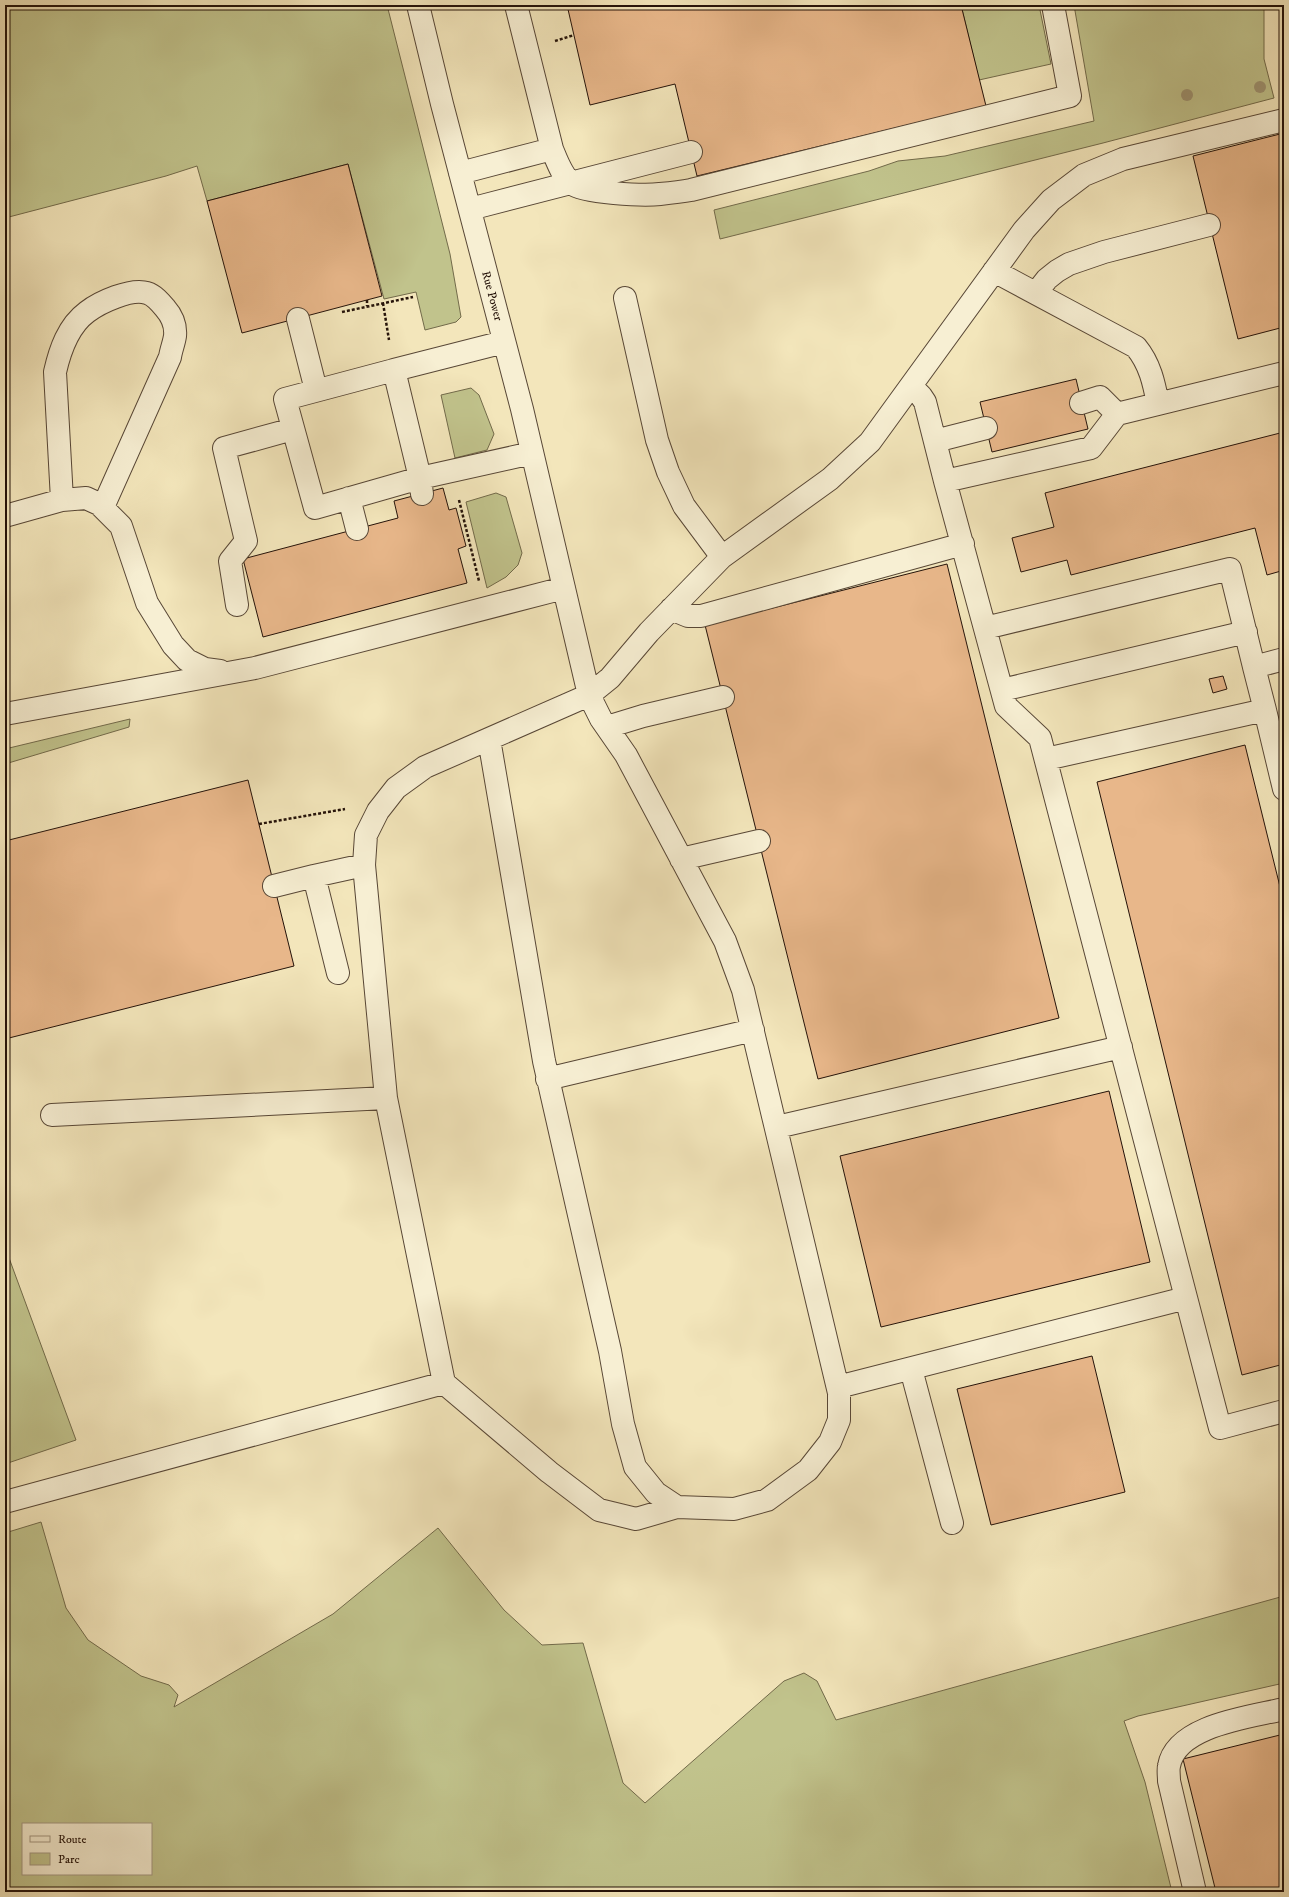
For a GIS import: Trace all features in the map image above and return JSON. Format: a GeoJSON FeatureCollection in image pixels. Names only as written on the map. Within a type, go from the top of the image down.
{"type":"FeatureCollection","features":[{"type":"Feature","properties":{"kind":"street","name":"Rue Power"},"geometry":{"type":"LineString","coordinates":[[418,5],[532,453],[589,695],[607,727],[626,755],[725,941],[743,990],[777,1127],[838,1388],[840,1420],[830,1442],[808,1470],[767,1500],[734,1509],[677,1507]]}},
{"type":"Feature","properties":{"kind":"street"},"geometry":{"type":"LineString","coordinates":[[516,5],[552,149],[561,169],[571,183],[586,190],[636,195],[691,190],[1070,96],[1053,5]]}},
{"type":"Feature","properties":{"kind":"street"},"geometry":{"type":"LineString","coordinates":[[677,1507],[636,1519],[599,1510],[549,1472],[444,1383],[386,1098],[364,865],[366,835],[378,811],[396,788],[425,767],[589,695],[610,678],[649,632],[722,557],[830,479],[870,442],[1024,230],[1051,200],[1084,175],[1123,159],[1284,120]]}},
{"type":"Feature","properties":{"kind":"street"},"geometry":{"type":"LineString","coordinates":[[460,173],[552,149]]}},
{"type":"Feature","properties":{"kind":"street"},"geometry":{"type":"LineString","coordinates":[[470,209],[691,152]]}},
{"type":"Feature","properties":{"kind":"street"},"geometry":{"type":"LineString","coordinates":[[1036,293],[1047,279],[1069,264],[1104,252],[1210,225]]}},
{"type":"Feature","properties":{"kind":"street"},"geometry":{"type":"LineString","coordinates":[[994,271],[1136,347],[1144,357],[1151,372],[1158,404]]}},
{"type":"Feature","properties":{"kind":"street"},"geometry":{"type":"LineString","coordinates":[[62,500],[54,372],[60,352],[70,332],[87,312],[110,299],[131,292],[147,293],[158,299],[168,311],[174,323],[175,336],[170,357],[103,507]]}},
{"type":"Feature","properties":{"kind":"street"},"geometry":{"type":"LineString","coordinates":[[625,298],[657,440],[668,472],[684,506],[722,557]]}},
{"type":"Feature","properties":{"kind":"street"},"geometry":{"type":"LineString","coordinates":[[298,319],[316,390]]}},
{"type":"Feature","properties":{"kind":"street"},"geometry":{"type":"LineString","coordinates":[[504,342],[285,399],[315,508],[349,498],[421,486],[532,453]]}},
{"type":"Feature","properties":{"kind":"street"},"geometry":{"type":"LineString","coordinates":[[394,370],[421,486]]}},
{"type":"Feature","properties":{"kind":"street"},"geometry":{"type":"LineString","coordinates":[[945,481],[1091,448],[1117,414],[1284,373]]}},
{"type":"Feature","properties":{"kind":"street"},"geometry":{"type":"LineString","coordinates":[[911,386],[925,402],[1006,706],[1040,738],[1220,1428],[1284,1410]]}},
{"type":"Feature","properties":{"kind":"street"},"geometry":{"type":"LineString","coordinates":[[1081,403],[1100,398],[1117,414]]}},
{"type":"Feature","properties":{"kind":"street"},"geometry":{"type":"LineString","coordinates":[[935,441],[986,428]]}},
{"type":"Feature","properties":{"kind":"street"},"geometry":{"type":"LineString","coordinates":[[237,605],[230,561],[246,541],[224,448],[293,429]]}},
{"type":"Feature","properties":{"kind":"street"},"geometry":{"type":"LineString","coordinates":[[5,516],[62,500],[86,498],[103,507],[121,526],[148,603],[173,646],[187,660],[205,669],[225,672]]}},
{"type":"Feature","properties":{"kind":"street"},"geometry":{"type":"LineString","coordinates":[[349,498],[357,530]]}},
{"type":"Feature","properties":{"kind":"street"},"geometry":{"type":"LineString","coordinates":[[671,609],[688,616],[701,616],[962,544]]}},
{"type":"Feature","properties":{"kind":"street"},"geometry":{"type":"LineString","coordinates":[[985,628],[1230,569],[1284,789]]}},
{"type":"Feature","properties":{"kind":"street"},"geometry":{"type":"LineString","coordinates":[[5,714],[225,672],[255,668],[564,588]]}},
{"type":"Feature","properties":{"kind":"street"},"geometry":{"type":"LineString","coordinates":[[1002,690],[1246,632]]}},
{"type":"Feature","properties":{"kind":"street"},"geometry":{"type":"LineString","coordinates":[[1254,666],[1284,659]]}},
{"type":"Feature","properties":{"kind":"street"},"geometry":{"type":"LineString","coordinates":[[607,727],[636,717],[723,696]]}},
{"type":"Feature","properties":{"kind":"street"},"geometry":{"type":"LineString","coordinates":[[1046,759],[1265,710]]}},
{"type":"Feature","properties":{"kind":"street"},"geometry":{"type":"LineString","coordinates":[[489,739],[547,1079],[610,1351],[623,1424],[636,1467],[656,1493],[677,1507]]}},
{"type":"Feature","properties":{"kind":"street"},"geometry":{"type":"LineString","coordinates":[[681,859],[759,841]]}},
{"type":"Feature","properties":{"kind":"street"},"geometry":{"type":"LineString","coordinates":[[274,886],[364,865]]}},
{"type":"Feature","properties":{"kind":"street"},"geometry":{"type":"LineString","coordinates":[[314,876],[338,973]]}},
{"type":"Feature","properties":{"kind":"street"},"geometry":{"type":"LineString","coordinates":[[547,1079],[753,1030]]}},
{"type":"Feature","properties":{"kind":"street"},"geometry":{"type":"LineString","coordinates":[[777,1127],[1120,1047]]}},
{"type":"Feature","properties":{"kind":"street"},"geometry":{"type":"LineString","coordinates":[[52,1115],[386,1098]]}},
{"type":"Feature","properties":{"kind":"street"},"geometry":{"type":"LineString","coordinates":[[838,1388],[1186,1298]]}},
{"type":"Feature","properties":{"kind":"street"},"geometry":{"type":"LineString","coordinates":[[912,1369],[952,1523]]}},
{"type":"Feature","properties":{"kind":"street"},"geometry":{"type":"LineString","coordinates":[[5,1502],[444,1383]]}},
{"type":"Feature","properties":{"kind":"street"},"geometry":{"type":"LineString","coordinates":[[1195,1892],[1169,1781],[1169,1765],[1174,1753],[1184,1741],[1196,1732],[1284,1709]]}},
{"type":"Feature","properties":{"kind":"path"},"geometry":{"type":"LineString","coordinates":[[342,312],[413,297]]}},
{"type":"Feature","properties":{"kind":"path"},"geometry":{"type":"LineString","coordinates":[[367,300],[367,306]]}},
{"type":"Feature","properties":{"kind":"path"},"geometry":{"type":"LineString","coordinates":[[383,303],[394,370]]}},
{"type":"Feature","properties":{"kind":"path"},"geometry":{"type":"LineString","coordinates":[[459,500],[479,582]]}},
{"type":"Feature","properties":{"kind":"path"},"geometry":{"type":"LineString","coordinates":[[461,526],[465,525]]}},
{"type":"Feature","properties":{"kind":"path"},"geometry":{"type":"LineString","coordinates":[[259,824],[386,802]]}},
{"type":"Feature","properties":{"kind":"green space"},"geometry":{"type":"Polygon","coordinates":[[[5,5],[387,5],[450,254],[461,317],[456,322],[425,330],[416,292],[384,299],[348,164],[207,201],[197,166],[166,176],[5,218],[5,5]]]}},
{"type":"Feature","properties":{"kind":"green space"},"geometry":{"type":"Polygon","coordinates":[[[961,5],[1039,5],[1051,64],[979,80],[961,5]]]}},
{"type":"Feature","properties":{"kind":"green space"},"geometry":{"type":"Polygon","coordinates":[[[1074,5],[1264,5],[1264,59],[1274,98],[1103,143],[720,239],[714,210],[869,171],[898,161],[945,156],[1094,121],[1074,5]]]}},
{"type":"Feature","properties":{"kind":"green space"},"geometry":{"type":"Polygon","coordinates":[[[471,388],[479,395],[494,434],[487,450],[455,458],[441,395],[471,388]]]}},
{"type":"Feature","properties":{"kind":"green space"},"geometry":{"type":"Polygon","coordinates":[[[496,493],[506,497],[522,553],[518,565],[506,577],[487,588],[466,502],[496,493]]]}},
{"type":"Feature","properties":{"kind":"green space"},"geometry":{"type":"Polygon","coordinates":[[[130,719],[129,727],[5,764],[5,749],[130,719]]]}},
{"type":"Feature","properties":{"kind":"green space"},"geometry":{"type":"Polygon","coordinates":[[[5,1247],[76,1440],[5,1464],[5,1247]]]}},
{"type":"Feature","properties":{"kind":"green space"},"geometry":{"type":"Polygon","coordinates":[[[41,1522],[66,1608],[88,1640],[141,1676],[169,1685],[178,1695],[174,1707],[333,1614],[438,1528],[504,1610],[542,1645],[583,1643],[623,1783],[645,1803],[784,1681],[804,1673],[817,1681],[836,1720],[1284,1596],[1284,1683],[1138,1716],[1124,1721],[1145,1782],[1172,1892],[5,1892],[5,1533],[41,1522]]]}},
{"type":"Feature","properties":{"kind":"building"},"geometry":{"type":"Polygon","coordinates":[[[567,5],[961,5],[986,106],[697,176],[675,84],[590,105],[567,5]]]}},
{"type":"Feature","properties":{"kind":"building"},"geometry":{"type":"Polygon","coordinates":[[[1284,133],[1284,327],[1238,339],[1193,156],[1284,133]]]}},
{"type":"Feature","properties":{"kind":"building"},"geometry":{"type":"Polygon","coordinates":[[[348,164],[382,296],[242,333],[207,201],[348,164]]]}},
{"type":"Feature","properties":{"kind":"building"},"geometry":{"type":"Polygon","coordinates":[[[1076,379],[1088,429],[992,452],[980,402],[1076,379]]]}},
{"type":"Feature","properties":{"kind":"building"},"geometry":{"type":"Polygon","coordinates":[[[1284,432],[1284,583],[1281,571],[1267,575],[1255,528],[1071,575],[1067,560],[1021,572],[1012,538],[1054,527],[1045,493],[1284,432]]]}},
{"type":"Feature","properties":{"kind":"building"},"geometry":{"type":"Polygon","coordinates":[[[443,488],[449,510],[456,508],[466,546],[458,549],[467,583],[263,637],[243,559],[398,518],[394,501],[443,488]]]}},
{"type":"Feature","properties":{"kind":"building"},"geometry":{"type":"Polygon","coordinates":[[[947,564],[1059,1018],[818,1079],[705,625],[947,564]]]}},
{"type":"Feature","properties":{"kind":"building"},"geometry":{"type":"Polygon","coordinates":[[[1223,676],[1227,689],[1213,693],[1209,679],[1223,676]]]}},
{"type":"Feature","properties":{"kind":"building"},"geometry":{"type":"Polygon","coordinates":[[[1245,745],[1284,903],[1284,1364],[1242,1375],[1097,782],[1245,745]]]}},
{"type":"Feature","properties":{"kind":"building"},"geometry":{"type":"Polygon","coordinates":[[[248,780],[294,966],[5,1039],[5,841],[248,780]]]}},
{"type":"Feature","properties":{"kind":"building"},"geometry":{"type":"Polygon","coordinates":[[[1109,1091],[1150,1262],[881,1327],[840,1156],[1109,1091]]]}},
{"type":"Feature","properties":{"kind":"building"},"geometry":{"type":"Polygon","coordinates":[[[1092,1356],[1125,1492],[991,1525],[957,1389],[1092,1356]]]}},
{"type":"Feature","properties":{"kind":"building"},"geometry":{"type":"Polygon","coordinates":[[[1284,1734],[1284,1892],[1216,1892],[1183,1759],[1284,1734]]]}}]}
